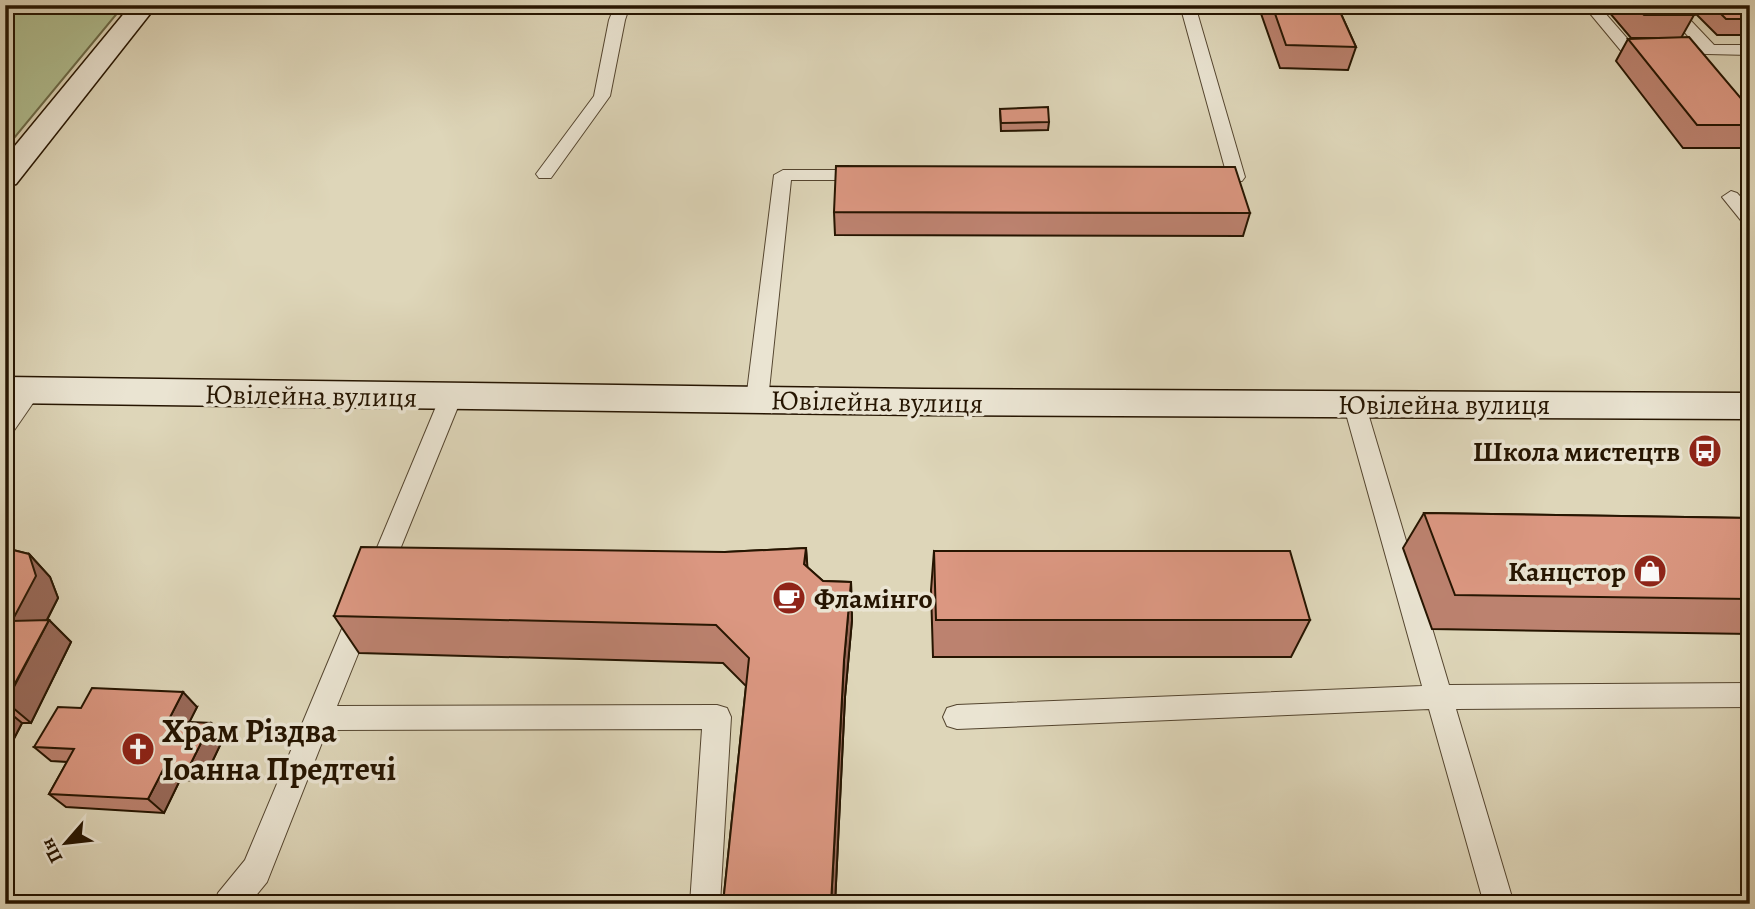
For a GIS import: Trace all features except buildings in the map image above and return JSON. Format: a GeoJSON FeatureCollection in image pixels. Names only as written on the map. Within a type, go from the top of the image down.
{"type":"FeatureCollection","features":[{"type":"Feature","properties":{"kind":"street"},"geometry":{"type":"LineString","coordinates":[[5,178],[145,5]]}},
{"type":"Feature","properties":{"kind":"street","name":"Ювілейна вулиця"},"geometry":{"type":"LineString","coordinates":[[18,390],[757,400],[1750,406]]}},
{"type":"Feature","properties":{"kind":"lane"},"geometry":{"type":"LineString","coordinates":[[545,174],[602,96],[617,20],[623,5]]}},
{"type":"Feature","properties":{"kind":"lane"},"geometry":{"type":"LineString","coordinates":[[1187,5],[1236,177],[1195,177]]}},
{"type":"Feature","properties":{"kind":"lane"},"geometry":{"type":"LineString","coordinates":[[1590,5],[1628,49],[1750,50]]}},
{"type":"Feature","properties":{"kind":"lane"},"geometry":{"type":"LineString","coordinates":[[1667,5],[1710,50]]}},
{"type":"Feature","properties":{"kind":"lane"},"geometry":{"type":"LineString","coordinates":[[757,400],[783,175],[879,175]]}},
{"type":"Feature","properties":{"kind":"lane"},"geometry":{"type":"LineString","coordinates":[[1731,197],[1750,219]]}},
{"type":"Feature","properties":{"kind":"lane"},"geometry":{"type":"LineString","coordinates":[[5,426],[18,390]]}},
{"type":"Feature","properties":{"kind":"lane"},"geometry":{"type":"LineString","coordinates":[[229,904],[256,871],[451,397]]}},
{"type":"Feature","properties":{"kind":"lane"},"geometry":{"type":"LineString","coordinates":[[1354,403],[1499,904]]}},
{"type":"Feature","properties":{"kind":"lane"},"geometry":{"type":"LineString","coordinates":[[957,717],[1439,697],[1750,695]]}},
{"type":"Feature","properties":{"kind":"lane"},"geometry":{"type":"LineString","coordinates":[[318,718],[717,717],[705,904]]}},
{"type":"Feature","properties":{"kind":"green space"},"geometry":{"type":"Polygon","coordinates":[[[5,5],[124,5],[5,149],[5,5]]]}},
{"type":"Feature","properties":{"kind":"place","name":"Школа мистецтв"},"geometry":{"type":"Point","coordinates":[1705,451]}},
{"type":"Feature","properties":{"kind":"place","name":"Канцстор"},"geometry":{"type":"Point","coordinates":[1650,571]}},
{"type":"Feature","properties":{"kind":"place","name":"Фламінго"},"geometry":{"type":"Point","coordinates":[789,598]}},
{"type":"Feature","properties":{"kind":"place","name":"Храм Різдва Іоанна Предтечі"},"geometry":{"type":"Point","coordinates":[138,749]}}]}
